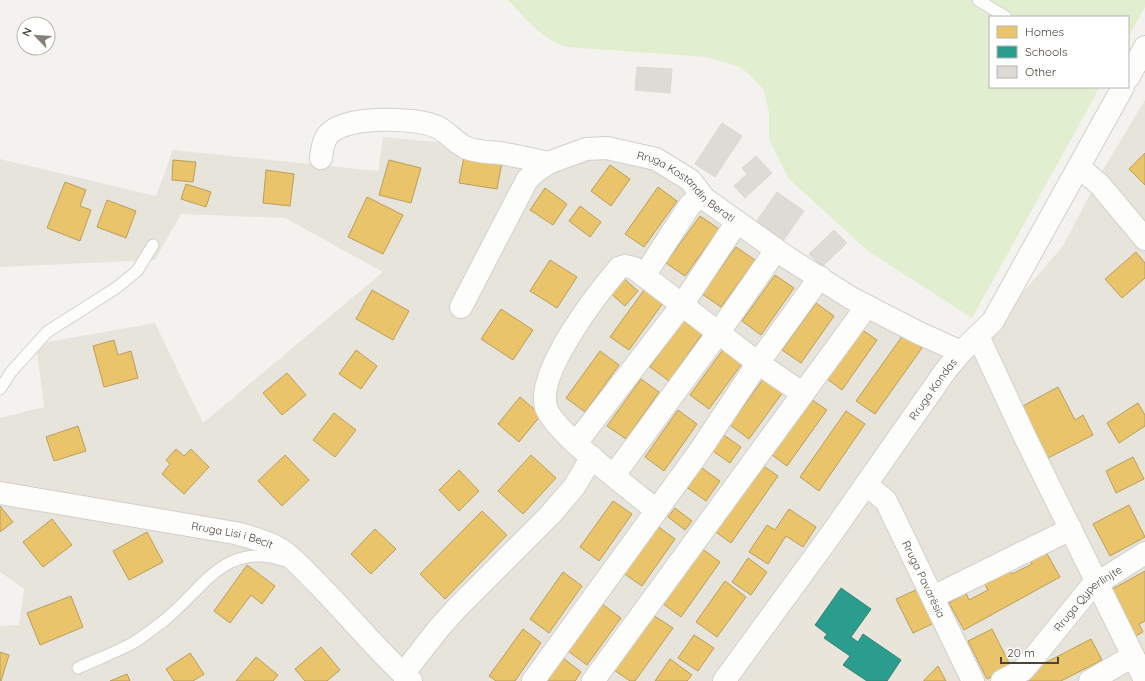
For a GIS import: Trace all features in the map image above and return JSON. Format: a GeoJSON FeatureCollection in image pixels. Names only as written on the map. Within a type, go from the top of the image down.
{"type":"FeatureCollection","features":[{"type":"Feature","properties":{"kind":"street"},"geometry":{"type":"LineString","coordinates":[[1129,76],[1145,47]]}},
{"type":"Feature","properties":{"kind":"street","name":"Rruga Kondas"},"geometry":{"type":"LineString","coordinates":[[724,681],[961,352],[993,321],[1122,88]]}},
{"type":"Feature","properties":{"kind":"street"},"geometry":{"type":"LineString","coordinates":[[321,158],[322,146],[328,134],[341,126],[357,122],[385,120],[421,122],[436,126],[448,133],[466,148],[519,156],[548,163]]}},
{"type":"Feature","properties":{"kind":"street","name":"Rruga Kostandin Berati"},"geometry":{"type":"LineString","coordinates":[[461,307],[527,180],[536,171],[548,163],[586,149],[607,148],[656,159],[690,180],[700,195],[776,250],[851,298],[918,333],[961,352]]}},
{"type":"Feature","properties":{"kind":"street"},"geometry":{"type":"LineString","coordinates":[[1079,167],[1100,185],[1141,228]]}},
{"type":"Feature","properties":{"kind":"street"},"geometry":{"type":"LineString","coordinates":[[644,276],[690,205],[700,195]]}},
{"type":"Feature","properties":{"kind":"street"},"geometry":{"type":"LineString","coordinates":[[407,677],[439,628],[550,515],[574,487],[584,450],[737,222]]}},
{"type":"Feature","properties":{"kind":"street"},"geometry":{"type":"LineString","coordinates":[[614,475],[719,332],[776,250]]}},
{"type":"Feature","properties":{"kind":"street"},"geometry":{"type":"LineString","coordinates":[[656,510],[584,450],[551,416],[546,407],[544,394],[547,382],[561,352],[580,318],[619,268],[625,266],[634,268],[758,363],[802,393]]}},
{"type":"Feature","properties":{"kind":"street"},"geometry":{"type":"LineString","coordinates":[[533,681],[699,452],[758,363],[820,277]]}},
{"type":"Feature","properties":{"kind":"street"},"geometry":{"type":"LineString","coordinates":[[593,681],[867,306]]}},
{"type":"Feature","properties":{"kind":"street"},"geometry":{"type":"LineString","coordinates":[[978,336],[1070,529],[1097,582],[1137,671],[1090,681]]}},
{"type":"Feature","properties":{"kind":"street","name":"Rruga Pavarësia"},"geometry":{"type":"LineString","coordinates":[[866,484],[886,501],[973,681]]}},
{"type":"Feature","properties":{"kind":"street","name":"Rruga Lisi i Becit"},"geometry":{"type":"LineString","coordinates":[[0,493],[253,537],[282,550],[300,566],[407,677]]}},
{"type":"Feature","properties":{"kind":"street"},"geometry":{"type":"LineString","coordinates":[[933,597],[1070,529]]}},
{"type":"Feature","properties":{"kind":"street","name":"Rruga Qyperlinjte"},"geometry":{"type":"LineString","coordinates":[[1002,681],[1023,670],[1083,595],[1097,582],[1145,553]]}},
{"type":"Feature","properties":{"kind":"lane"},"geometry":{"type":"LineString","coordinates":[[978,0],[1004,16]]}},
{"type":"Feature","properties":{"kind":"lane"},"geometry":{"type":"LineString","coordinates":[[0,389],[11,372],[47,332],[116,288],[136,271],[153,245]]}},
{"type":"Feature","properties":{"kind":"lane"},"geometry":{"type":"LineString","coordinates":[[78,668],[132,644],[163,621],[198,587],[226,564],[251,554],[277,558],[300,566]]}},
{"type":"Feature","properties":{"kind":"shaded area"},"geometry":{"type":"Polygon","coordinates":[[[1145,100],[1145,681],[0,681],[0,626],[19,625],[24,589],[0,572],[0,418],[44,407],[36,344],[155,323],[203,423],[383,272],[285,218],[181,214],[155,260],[0,267],[0,159],[156,196],[173,150],[378,171],[383,137],[645,162],[967,357],[1063,246],[1100,175],[1145,100]]]}},
{"type":"Feature","properties":{"kind":"shaded area"},"geometry":{"type":"Polygon","coordinates":[[[866,535],[924,677],[920,681],[757,681],[866,535]]]}},
{"type":"Feature","properties":{"kind":"green space"},"geometry":{"type":"Polygon","coordinates":[[[508,0],[1145,0],[1145,7],[1129,36],[1129,16],[989,16],[989,88],[1099,88],[972,318],[868,251],[789,179],[769,139],[769,112],[763,89],[740,67],[707,57],[567,47],[558,44],[542,34],[508,0]]]}},
{"type":"Feature","properties":{"kind":"building: Homes"},"geometry":{"type":"Polygon","coordinates":[[[1145,153],[1145,185],[1129,169],[1145,153]]]}},
{"type":"Feature","properties":{"kind":"building: Homes"},"geometry":{"type":"Polygon","coordinates":[[[464,156],[502,162],[497,189],[459,183],[464,156]]]}},
{"type":"Feature","properties":{"kind":"building: Homes"},"geometry":{"type":"Polygon","coordinates":[[[173,160],[196,162],[193,182],[172,180],[173,160]]]}},
{"type":"Feature","properties":{"kind":"building: Homes"},"geometry":{"type":"Polygon","coordinates":[[[389,160],[421,168],[411,203],[379,195],[389,160]]]}},
{"type":"Feature","properties":{"kind":"building: Homes"},"geometry":{"type":"Polygon","coordinates":[[[610,165],[630,179],[611,206],[591,191],[610,165]]]}},
{"type":"Feature","properties":{"kind":"building: Homes"},"geometry":{"type":"Polygon","coordinates":[[[266,170],[294,174],[290,206],[263,203],[266,170]]]}},
{"type":"Feature","properties":{"kind":"building: Homes"},"geometry":{"type":"Polygon","coordinates":[[[65,182],[86,190],[80,206],[91,210],[80,241],[47,228],[65,182]]]}},
{"type":"Feature","properties":{"kind":"building: Homes"},"geometry":{"type":"Polygon","coordinates":[[[186,184],[211,192],[206,207],[181,199],[186,184]]]}},
{"type":"Feature","properties":{"kind":"building: Homes"},"geometry":{"type":"Polygon","coordinates":[[[658,187],[677,201],[644,247],[625,234],[658,187]]]}},
{"type":"Feature","properties":{"kind":"building: Homes"},"geometry":{"type":"Polygon","coordinates":[[[545,188],[567,204],[553,225],[530,210],[545,188]]]}},
{"type":"Feature","properties":{"kind":"building: Homes"},"geometry":{"type":"Polygon","coordinates":[[[367,197],[403,215],[383,254],[348,237],[367,197]]]}},
{"type":"Feature","properties":{"kind":"building: Homes"},"geometry":{"type":"Polygon","coordinates":[[[107,200],[136,211],[126,238],[97,227],[107,200]]]}},
{"type":"Feature","properties":{"kind":"building: Homes"},"geometry":{"type":"Polygon","coordinates":[[[580,206],[601,222],[590,237],[569,221],[580,206]]]}},
{"type":"Feature","properties":{"kind":"building: Homes"},"geometry":{"type":"Polygon","coordinates":[[[700,216],[719,229],[685,276],[666,263],[700,216]]]}},
{"type":"Feature","properties":{"kind":"building: Homes"},"geometry":{"type":"Polygon","coordinates":[[[736,247],[755,260],[721,307],[702,294],[736,247]]]}},
{"type":"Feature","properties":{"kind":"building: Homes"},"geometry":{"type":"Polygon","coordinates":[[[1136,252],[1145,263],[1145,278],[1122,298],[1105,279],[1136,252]]]}},
{"type":"Feature","properties":{"kind":"building: Homes"},"geometry":{"type":"Polygon","coordinates":[[[550,260],[577,277],[557,308],[530,291],[550,260]]]}},
{"type":"Feature","properties":{"kind":"building: Homes"},"geometry":{"type":"Polygon","coordinates":[[[775,275],[794,288],[761,335],[742,321],[775,275]]]}},
{"type":"Feature","properties":{"kind":"building: Homes"},"geometry":{"type":"Polygon","coordinates":[[[622,277],[638,291],[625,306],[609,292],[622,277]]]}},
{"type":"Feature","properties":{"kind":"building: Homes"},"geometry":{"type":"Polygon","coordinates":[[[372,290],[409,311],[393,340],[356,319],[372,290]]]}},
{"type":"Feature","properties":{"kind":"building: Homes"},"geometry":{"type":"Polygon","coordinates":[[[644,290],[663,303],[629,350],[610,337],[644,290]]]}},
{"type":"Feature","properties":{"kind":"building: Homes"},"geometry":{"type":"Polygon","coordinates":[[[816,303],[834,316],[801,363],[782,350],[816,303]]]}},
{"type":"Feature","properties":{"kind":"building: Homes"},"geometry":{"type":"Polygon","coordinates":[[[501,309],[533,330],[513,360],[481,339],[501,309]]]}},
{"type":"Feature","properties":{"kind":"building: Homes"},"geometry":{"type":"Polygon","coordinates":[[[683,320],[702,334],[669,381],[650,367],[683,320]]]}},
{"type":"Feature","properties":{"kind":"building: Homes"},"geometry":{"type":"Polygon","coordinates":[[[858,327],[877,340],[842,390],[823,376],[858,327]]]}},
{"type":"Feature","properties":{"kind":"building: Homes"},"geometry":{"type":"Polygon","coordinates":[[[903,335],[922,348],[875,414],[856,401],[903,335]]]}},
{"type":"Feature","properties":{"kind":"building: Homes"},"geometry":{"type":"Polygon","coordinates":[[[114,340],[118,355],[131,351],[138,378],[104,387],[93,346],[114,340]]]}},
{"type":"Feature","properties":{"kind":"building: Homes"},"geometry":{"type":"Polygon","coordinates":[[[724,348],[743,362],[709,409],[690,395],[724,348]]]}},
{"type":"Feature","properties":{"kind":"building: Homes"},"geometry":{"type":"Polygon","coordinates":[[[356,350],[377,366],[361,389],[339,374],[356,350]]]}},
{"type":"Feature","properties":{"kind":"building: Homes"},"geometry":{"type":"Polygon","coordinates":[[[600,351],[619,365],[585,412],[566,398],[600,351]]]}},
{"type":"Feature","properties":{"kind":"building: Homes"},"geometry":{"type":"Polygon","coordinates":[[[287,373],[306,395],[282,415],[263,393],[287,373]]]}},
{"type":"Feature","properties":{"kind":"building: Homes"},"geometry":{"type":"Polygon","coordinates":[[[764,378],[783,392],[749,439],[730,425],[764,378]]]}},
{"type":"Feature","properties":{"kind":"building: Homes"},"geometry":{"type":"Polygon","coordinates":[[[641,379],[659,392],[626,439],[607,426],[641,379]]]}},
{"type":"Feature","properties":{"kind":"building: Homes"},"geometry":{"type":"Polygon","coordinates":[[[1058,387],[1075,420],[1083,415],[1093,435],[1048,458],[1021,407],[1058,387]]]}},
{"type":"Feature","properties":{"kind":"building: Homes"},"geometry":{"type":"Polygon","coordinates":[[[520,397],[541,415],[519,442],[498,424],[520,397]]]}},
{"type":"Feature","properties":{"kind":"building: Homes"},"geometry":{"type":"Polygon","coordinates":[[[808,397],[827,410],[787,466],[768,452],[808,397]]]}},
{"type":"Feature","properties":{"kind":"building: Homes"},"geometry":{"type":"Polygon","coordinates":[[[1138,403],[1145,415],[1145,426],[1119,443],[1107,423],[1138,403]]]}},
{"type":"Feature","properties":{"kind":"building: Homes"},"geometry":{"type":"Polygon","coordinates":[[[678,410],[697,424],[664,471],[645,457],[678,410]]]}},
{"type":"Feature","properties":{"kind":"building: Homes"},"geometry":{"type":"Polygon","coordinates":[[[846,411],[865,424],[819,491],[800,477],[846,411]]]}},
{"type":"Feature","properties":{"kind":"building: Homes"},"geometry":{"type":"Polygon","coordinates":[[[334,413],[356,430],[335,457],[313,440],[334,413]]]}},
{"type":"Feature","properties":{"kind":"building: Homes"},"geometry":{"type":"Polygon","coordinates":[[[78,426],[86,451],[54,461],[46,437],[78,426]]]}},
{"type":"Feature","properties":{"kind":"building: Homes"},"geometry":{"type":"Polygon","coordinates":[[[721,433],[741,447],[730,463],[710,449],[721,433]]]}},
{"type":"Feature","properties":{"kind":"building: Homes"},"geometry":{"type":"Polygon","coordinates":[[[176,449],[184,456],[191,449],[209,467],[184,494],[162,474],[170,464],[166,460],[176,449]]]}},
{"type":"Feature","properties":{"kind":"building: Homes"},"geometry":{"type":"Polygon","coordinates":[[[285,455],[309,480],[282,506],[258,481],[285,455]]]}},
{"type":"Feature","properties":{"kind":"building: Homes"},"geometry":{"type":"Polygon","coordinates":[[[531,455],[556,478],[523,514],[498,491],[531,455]]]}},
{"type":"Feature","properties":{"kind":"building: Homes"},"geometry":{"type":"Polygon","coordinates":[[[1133,457],[1144,479],[1116,493],[1106,471],[1133,457]]]}},
{"type":"Feature","properties":{"kind":"building: Homes"},"geometry":{"type":"Polygon","coordinates":[[[759,463],[778,476],[731,543],[713,530],[759,463]]]}},
{"type":"Feature","properties":{"kind":"building: Homes"},"geometry":{"type":"Polygon","coordinates":[[[699,466],[720,481],[706,501],[685,486],[699,466]]]}},
{"type":"Feature","properties":{"kind":"building: Homes"},"geometry":{"type":"Polygon","coordinates":[[[459,470],[479,491],[459,511],[439,490],[459,470]]]}},
{"type":"Feature","properties":{"kind":"building: Homes"},"geometry":{"type":"Polygon","coordinates":[[[613,501],[632,514],[599,561],[580,547],[613,501]]]}},
{"type":"Feature","properties":{"kind":"building: Homes"},"geometry":{"type":"Polygon","coordinates":[[[1129,505],[1145,537],[1110,556],[1093,524],[1129,505]]]}},
{"type":"Feature","properties":{"kind":"building: Homes"},"geometry":{"type":"Polygon","coordinates":[[[0,506],[13,522],[0,532],[0,506]]]}},
{"type":"Feature","properties":{"kind":"building: Homes"},"geometry":{"type":"Polygon","coordinates":[[[675,508],[692,521],[685,530],[668,517],[675,508]]]}},
{"type":"Feature","properties":{"kind":"building: Homes"},"geometry":{"type":"Polygon","coordinates":[[[789,509],[816,527],[803,547],[786,536],[768,564],[749,552],[767,525],[775,530],[789,509]]]}},
{"type":"Feature","properties":{"kind":"building: Homes"},"geometry":{"type":"Polygon","coordinates":[[[482,511],[507,535],[445,599],[420,574],[482,511]]]}},
{"type":"Feature","properties":{"kind":"building: Homes"},"geometry":{"type":"Polygon","coordinates":[[[52,519],[72,545],[43,567],[23,542],[52,519]]]}},
{"type":"Feature","properties":{"kind":"building: Homes"},"geometry":{"type":"Polygon","coordinates":[[[656,525],[675,539],[642,586],[623,573],[656,525]]]}},
{"type":"Feature","properties":{"kind":"building: Homes"},"geometry":{"type":"Polygon","coordinates":[[[375,529],[396,549],[371,574],[351,554],[375,529]]]}},
{"type":"Feature","properties":{"kind":"building: Homes"},"geometry":{"type":"Polygon","coordinates":[[[147,532],[163,562],[129,580],[113,551],[147,532]]]}},
{"type":"Feature","properties":{"kind":"building: Homes"},"geometry":{"type":"Polygon","coordinates":[[[701,548],[720,562],[681,617],[662,603],[701,548]]]}},
{"type":"Feature","properties":{"kind":"building: Homes"},"geometry":{"type":"Polygon","coordinates":[[[1045,550],[1060,577],[964,630],[949,603],[966,593],[969,600],[988,590],[984,583],[1009,569],[1012,574],[1032,564],[1029,559],[1045,550]]]}},
{"type":"Feature","properties":{"kind":"building: Homes"},"geometry":{"type":"Polygon","coordinates":[[[748,558],[767,572],[751,595],[732,582],[748,558]]]}},
{"type":"Feature","properties":{"kind":"building: Homes"},"geometry":{"type":"Polygon","coordinates":[[[247,565],[275,586],[262,604],[251,595],[230,623],[214,611],[247,565]]]}},
{"type":"Feature","properties":{"kind":"building: Homes"},"geometry":{"type":"Polygon","coordinates":[[[1145,571],[1145,621],[1139,624],[1143,632],[1132,638],[1107,592],[1145,571]]]}},
{"type":"Feature","properties":{"kind":"building: Homes"},"geometry":{"type":"Polygon","coordinates":[[[563,572],[582,586],[549,633],[530,619],[563,572]]]}},
{"type":"Feature","properties":{"kind":"building: Homes"},"geometry":{"type":"Polygon","coordinates":[[[725,581],[746,597],[717,637],[696,622],[725,581]]]}},
{"type":"Feature","properties":{"kind":"building: Homes"},"geometry":{"type":"Polygon","coordinates":[[[918,589],[934,623],[913,633],[896,599],[918,589]]]}},
{"type":"Feature","properties":{"kind":"building: Homes"},"geometry":{"type":"Polygon","coordinates":[[[71,596],[83,627],[40,645],[27,613],[71,596]]]}},
{"type":"Feature","properties":{"kind":"building: Homes"},"geometry":{"type":"Polygon","coordinates":[[[602,604],[621,618],[587,665],[568,651],[602,604]]]}},
{"type":"Feature","properties":{"kind":"building: Homes"},"geometry":{"type":"Polygon","coordinates":[[[653,615],[673,628],[635,681],[630,681],[614,670],[653,615]]]}},
{"type":"Feature","properties":{"kind":"building: Homes"},"geometry":{"type":"Polygon","coordinates":[[[523,629],[541,643],[515,681],[496,681],[489,676],[523,629]]]}},
{"type":"Feature","properties":{"kind":"building: Homes"},"geometry":{"type":"Polygon","coordinates":[[[992,629],[1011,667],[987,679],[968,641],[992,629]]]}},
{"type":"Feature","properties":{"kind":"building: Homes"},"geometry":{"type":"Polygon","coordinates":[[[694,635],[714,648],[698,671],[678,658],[694,635]]]}},
{"type":"Feature","properties":{"kind":"building: Homes"},"geometry":{"type":"Polygon","coordinates":[[[1091,639],[1102,660],[1061,681],[1018,681],[1018,677],[1091,639]]]}},
{"type":"Feature","properties":{"kind":"building: Homes"},"geometry":{"type":"Polygon","coordinates":[[[321,647],[340,670],[327,681],[305,681],[295,669],[321,647]]]}},
{"type":"Feature","properties":{"kind":"building: Homes"},"geometry":{"type":"Polygon","coordinates":[[[0,652],[9,655],[1,681],[0,681],[0,652]]]}},
{"type":"Feature","properties":{"kind":"building: Homes"},"geometry":{"type":"Polygon","coordinates":[[[190,653],[204,674],[193,681],[174,681],[166,669],[190,653]]]}},
{"type":"Feature","properties":{"kind":"building: Homes"},"geometry":{"type":"Polygon","coordinates":[[[256,657],[278,675],[273,681],[236,681],[256,657]]]}},
{"type":"Feature","properties":{"kind":"building: Homes"},"geometry":{"type":"Polygon","coordinates":[[[563,658],[581,672],[575,681],[546,681],[563,658]]]}},
{"type":"Feature","properties":{"kind":"building: Homes"},"geometry":{"type":"Polygon","coordinates":[[[670,659],[692,675],[687,681],[655,681],[670,659]]]}},
{"type":"Feature","properties":{"kind":"building: Homes"},"geometry":{"type":"Polygon","coordinates":[[[938,666],[946,681],[924,681],[924,680],[938,666]]]}},
{"type":"Feature","properties":{"kind":"building: Homes"},"geometry":{"type":"Polygon","coordinates":[[[127,674],[130,681],[110,681],[127,674]]]}},
{"type":"Feature","properties":{"kind":"building: Schools"},"geometry":{"type":"Polygon","coordinates":[[[841,588],[871,609],[851,637],[858,642],[863,634],[901,660],[887,681],[867,681],[843,665],[850,656],[824,638],[827,634],[815,625],[841,588]]]}},
{"type":"Feature","properties":{"kind":"building: Other"},"geometry":{"type":"Polygon","coordinates":[[[637,67],[672,69],[670,93],[635,90],[637,67]]]}},
{"type":"Feature","properties":{"kind":"building: Other"},"geometry":{"type":"Polygon","coordinates":[[[722,123],[742,136],[715,177],[695,164],[722,123]]]}},
{"type":"Feature","properties":{"kind":"building: Other"},"geometry":{"type":"Polygon","coordinates":[[[756,156],[772,173],[745,198],[734,186],[747,174],[742,168],[756,156]]]}},
{"type":"Feature","properties":{"kind":"building: Other"},"geometry":{"type":"Polygon","coordinates":[[[777,192],[804,211],[783,241],[756,222],[777,192]]]}},
{"type":"Feature","properties":{"kind":"building: Other"},"geometry":{"type":"Polygon","coordinates":[[[834,230],[847,243],[822,267],[809,254],[834,230]]]}}]}
